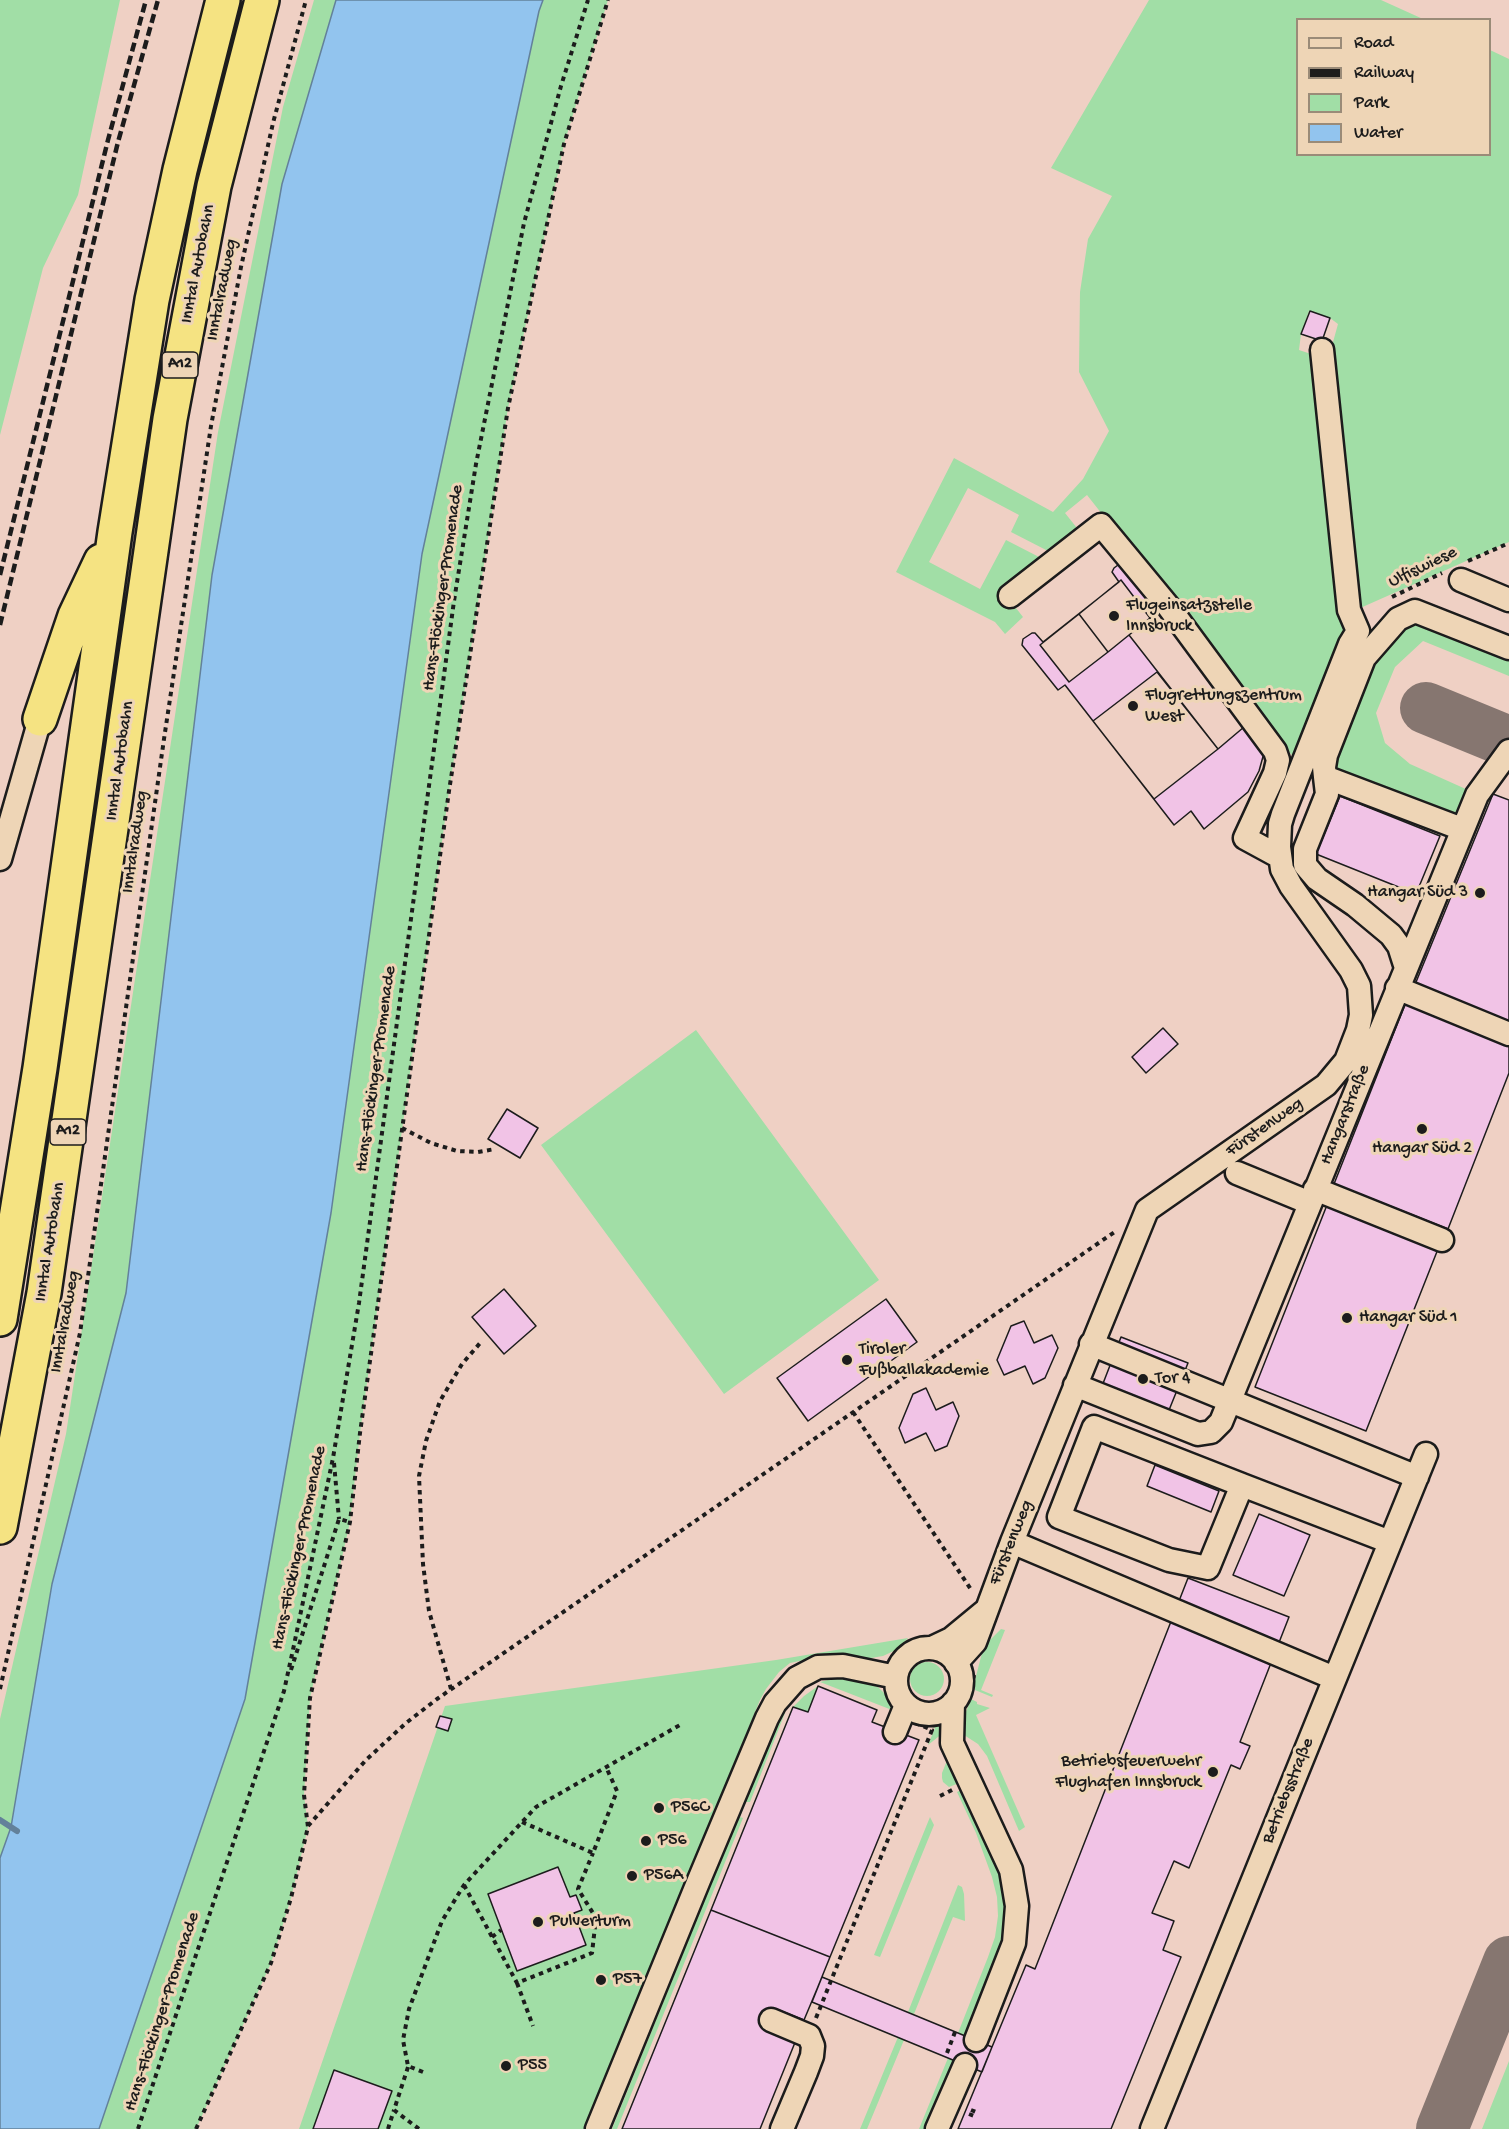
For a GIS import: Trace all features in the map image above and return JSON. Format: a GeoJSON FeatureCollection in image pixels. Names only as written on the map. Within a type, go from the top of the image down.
{"type":"FeatureCollection","features":[{"type":"Feature","properties":{"kind":"highway","name":"Inntal Autobahn"},"geometry":{"type":"LineString","coordinates":[[0,1319],[40,1068],[115,532],[152,300],[180,170],[223,0]]}},
{"type":"Feature","properties":{"kind":"highway","name":"Inntal Autobahn"},"geometry":{"type":"LineString","coordinates":[[0,1527],[46,1282],[170,419],[214,186],[262,0]]}},
{"type":"Feature","properties":{"kind":"highway"},"geometry":{"type":"LineString","coordinates":[[40,719],[75,616],[115,532]]}},
{"type":"Feature","properties":{"kind":"street","name":"Fürstenweg"},"geometry":{"type":"LineString","coordinates":[[956,1663],[975,1642],[1012,1542],[1147,1210],[1326,1085],[1346,1060],[1352,1047],[1361,1014],[1359,986],[1351,970],[1291,886],[1282,869],[1280,857],[1280,824],[1283,814],[1350,644],[1358,631],[1349,610],[1322,350]]}},
{"type":"Feature","properties":{"kind":"street"},"geometry":{"type":"LineString","coordinates":[[1010,596],[1101,525],[1168,606],[1275,751],[1278,760],[1275,773],[1245,838],[1280,857]]}},
{"type":"Feature","properties":{"kind":"street"},"geometry":{"type":"LineString","coordinates":[[1456,572],[1509,600]]}},
{"type":"Feature","properties":{"kind":"street"},"geometry":{"type":"LineString","coordinates":[[1509,648],[1415,611],[1398,620],[1364,658],[1326,755],[1324,766],[1327,794],[1305,849],[1305,865],[1317,879],[1364,912],[1391,935],[1399,946],[1401,978],[1509,1034]]}},
{"type":"Feature","properties":{"kind":"street"},"geometry":{"type":"LineString","coordinates":[[0,859],[40,719]]}},
{"type":"Feature","properties":{"kind":"street","name":"Hangarstraße"},"geometry":{"type":"LineString","coordinates":[[1075,1385],[1198,1434],[1205,1434],[1216,1428],[1231,1401],[1476,795],[1509,751]]}},
{"type":"Feature","properties":{"kind":"street"},"geometry":{"type":"LineString","coordinates":[[1326,777],[1462,829]]}},
{"type":"Feature","properties":{"kind":"street"},"geometry":{"type":"LineString","coordinates":[[1237,1173],[1442,1240]]}},
{"type":"Feature","properties":{"kind":"street"},"geometry":{"type":"LineString","coordinates":[[1091,1344],[1417,1477]]}},
{"type":"Feature","properties":{"kind":"street"},"geometry":{"type":"LineString","coordinates":[[1242,1485],[1208,1568],[1169,1560],[1059,1517],[1094,1427],[1390,1542]]}},
{"type":"Feature","properties":{"kind":"street","name":"Betriebsstraße"},"geometry":{"type":"LineString","coordinates":[[1152,2129],[1426,1454]]}},
{"type":"Feature","properties":{"kind":"street"},"geometry":{"type":"LineString","coordinates":[[1012,1542],[1334,1678]]}},
{"type":"Feature","properties":{"kind":"street","name":"Fürstenweg"},"geometry":{"type":"LineString","coordinates":[[932,1648],[951,1639],[985,1611]]}},
{"type":"Feature","properties":{"kind":"street"},"geometry":{"type":"LineString","coordinates":[[953,1703],[936,1713],[926,1714],[916,1711],[905,1720],[896,1677],[905,1658],[913,1652],[932,1648],[950,1656],[956,1663],[961,1682],[953,1703],[952,1743],[1011,1870],[1017,1906],[1014,1943],[976,2040]]}},
{"type":"Feature","properties":{"kind":"street"},"geometry":{"type":"LineString","coordinates":[[597,2129],[717,1836],[767,1718],[776,1703],[797,1678],[818,1667],[843,1666],[896,1677]]}},
{"type":"Feature","properties":{"kind":"street"},"geometry":{"type":"LineString","coordinates":[[771,2020],[809,2036],[813,2046],[812,2056],[782,2129]]}},
{"type":"Feature","properties":{"kind":"street"},"geometry":{"type":"LineString","coordinates":[[937,2129],[956,2058]]}},
{"type":"Feature","properties":{"kind":"path","name":"Inntalradweg"},"geometry":{"type":"LineString","coordinates":[[0,1689],[80,1333],[211,426],[241,267],[270,134],[306,0]]}},
{"type":"Feature","properties":{"kind":"path","name":"Hans-Flöckinger-Promenade"},"geometry":{"type":"LineString","coordinates":[[138,2129],[284,1691],[333,1458],[359,1304],[453,613],[476,464],[524,223],[561,86],[588,0]]}},
{"type":"Feature","properties":{"kind":"path"},"geometry":{"type":"LineString","coordinates":[[196,2129],[271,1963],[291,1898],[308,1827],[304,1795],[310,1698],[350,1522],[360,1433],[449,791],[508,408],[564,144],[608,0]]}},
{"type":"Feature","properties":{"kind":"path","name":"Ulfiswiese"},"geometry":{"type":"LineString","coordinates":[[1390,598],[1456,572],[1509,543]]}},
{"type":"Feature","properties":{"kind":"path"},"geometry":{"type":"LineString","coordinates":[[402,1128],[431,1143],[457,1151],[478,1152],[495,1149]]}},
{"type":"Feature","properties":{"kind":"path"},"geometry":{"type":"LineString","coordinates":[[308,1827],[366,1760],[406,1723],[451,1689],[1147,1210]]}},
{"type":"Feature","properties":{"kind":"path"},"geometry":{"type":"LineString","coordinates":[[451,1689],[429,1611],[423,1564],[419,1476],[428,1433],[440,1401],[462,1364],[481,1342]]}},
{"type":"Feature","properties":{"kind":"path"},"geometry":{"type":"LineString","coordinates":[[853,1412],[985,1611]]}},
{"type":"Feature","properties":{"kind":"path"},"geometry":{"type":"LineString","coordinates":[[284,1691],[339,1519],[333,1458]]}},
{"type":"Feature","properties":{"kind":"path"},"geometry":{"type":"LineString","coordinates":[[339,1519],[350,1522]]}},
{"type":"Feature","properties":{"kind":"path"},"geometry":{"type":"LineString","coordinates":[[826,1993],[932,1730],[905,1720]]}},
{"type":"Feature","properties":{"kind":"path"},"geometry":{"type":"LineString","coordinates":[[388,2129],[408,2067],[403,2040],[409,2009],[442,1921],[464,1885],[536,1807],[680,1725]]}},
{"type":"Feature","properties":{"kind":"path"},"geometry":{"type":"LineString","coordinates":[[517,1983],[592,1953],[596,1918],[578,1889],[617,1791],[606,1767]]}},
{"type":"Feature","properties":{"kind":"path"},"geometry":{"type":"LineString","coordinates":[[522,1822],[592,1853]]}},
{"type":"Feature","properties":{"kind":"path"},"geometry":{"type":"LineString","coordinates":[[464,1885],[517,1983],[533,2026]]}},
{"type":"Feature","properties":{"kind":"path"},"geometry":{"type":"LineString","coordinates":[[492,1936],[501,1930]]}},
{"type":"Feature","properties":{"kind":"path"},"geometry":{"type":"LineString","coordinates":[[953,2037],[956,2058]]}},
{"type":"Feature","properties":{"kind":"path"},"geometry":{"type":"LineString","coordinates":[[408,2067],[423,2072]]}},
{"type":"Feature","properties":{"kind":"path"},"geometry":{"type":"LineString","coordinates":[[394,2110],[419,2129]]}},
{"type":"Feature","properties":{"kind":"path"},"geometry":{"type":"LineString","coordinates":[[970,2112],[975,2114]]}},
{"type":"Feature","properties":{"kind":"green space"},"geometry":{"type":"Polygon","coordinates":[[[0,0],[120,0],[78,195],[43,268],[0,435],[0,0]]]}},
{"type":"Feature","properties":{"kind":"green space"},"geometry":{"type":"Polygon","coordinates":[[[314,0],[336,0],[282,184],[212,575],[126,1293],[52,1584],[11,1827],[0,1858],[0,1719],[66,1434],[218,432],[283,107],[314,0]]]}},
{"type":"Feature","properties":{"kind":"green space"},"geometry":{"type":"Polygon","coordinates":[[[543,0],[608,0],[564,144],[508,408],[449,791],[360,1433],[350,1522],[310,1698],[304,1795],[308,1827],[291,1898],[271,1963],[196,2129],[99,2129],[245,1699],[331,1213],[422,554],[543,0]]]}},
{"type":"Feature","properties":{"kind":"green space"},"geometry":{"type":"Polygon","coordinates":[[[1149,0],[1381,0],[1421,18],[1296,18],[1296,156],[1491,156],[1491,50],[1509,59],[1509,542],[1358,609],[1330,353],[1338,324],[1330,318],[1309,311],[1301,334],[1299,350],[1317,356],[1345,612],[1346,645],[1298,763],[1087,495],[1065,513],[1077,528],[1048,551],[1011,532],[1019,515],[968,488],[929,562],[980,589],[1006,540],[1041,558],[1001,589],[1023,617],[1005,634],[995,622],[896,572],[954,458],[1053,512],[1083,479],[1109,431],[1079,372],[1080,292],[1088,239],[1112,196],[1051,168],[1149,0]]]}},
{"type":"Feature","properties":{"kind":"green space"},"geometry":{"type":"Polygon","coordinates":[[[1420,618],[1509,651],[1509,676],[1423,641],[1395,667],[1376,713],[1385,743],[1410,764],[1468,790],[1455,821],[1342,776],[1335,764],[1370,662],[1402,627],[1420,618]]]}},
{"type":"Feature","properties":{"kind":"green space"},"geometry":{"type":"Polygon","coordinates":[[[696,1030],[879,1280],[724,1394],[541,1145],[696,1030]]]}},
{"type":"Feature","properties":{"kind":"green space"},"geometry":{"type":"Polygon","coordinates":[[[1001,1629],[1005,1630],[981,1690],[993,1695],[992,1697],[975,1690],[975,1680],[982,1653],[1001,1629]]]}},
{"type":"Feature","properties":{"kind":"green space"},"geometry":{"type":"Polygon","coordinates":[[[908,1638],[898,1649],[883,1656],[865,1659],[818,1657],[790,1663],[779,1672],[766,1689],[587,2129],[299,2129],[445,1706],[776,1660],[908,1638]]]}},
{"type":"Feature","properties":{"kind":"green space"},"geometry":{"type":"Polygon","coordinates":[[[927,1662],[939,1667],[944,1679],[939,1691],[927,1696],[915,1691],[910,1679],[915,1667],[927,1662]]]}},
{"type":"Feature","properties":{"kind":"green space"},"geometry":{"type":"Polygon","coordinates":[[[835,1678],[854,1678],[878,1687],[895,1704],[892,1710],[820,1682],[835,1678]]]}},
{"type":"Feature","properties":{"kind":"green space"},"geometry":{"type":"Polygon","coordinates":[[[818,1686],[808,1712],[793,1707],[804,1696],[818,1686]]]}},
{"type":"Feature","properties":{"kind":"green space"},"geometry":{"type":"Polygon","coordinates":[[[971,1699],[977,1704],[990,1708],[976,1715],[1025,1827],[1019,1831],[987,1756],[978,1744],[964,1735],[965,1714],[971,1699]]]}},
{"type":"Feature","properties":{"kind":"green space"},"geometry":{"type":"Polygon","coordinates":[[[785,1713],[750,1802],[746,1802],[740,1817],[743,1818],[617,2129],[612,2129],[765,1751],[785,1713]]]}},
{"type":"Feature","properties":{"kind":"green space"},"geometry":{"type":"Polygon","coordinates":[[[912,1719],[928,1722],[942,1720],[943,1733],[928,1745],[935,1728],[912,1719]]]}},
{"type":"Feature","properties":{"kind":"green space"},"geometry":{"type":"Polygon","coordinates":[[[948,1758],[964,1781],[949,1787],[942,1778],[948,1758]]]}},
{"type":"Feature","properties":{"kind":"green space"},"geometry":{"type":"Polygon","coordinates":[[[965,1788],[1001,1874],[1007,1910],[1002,1943],[967,2036],[958,2033],[995,1937],[998,1916],[997,1897],[992,1877],[976,1833],[957,1792],[965,1788]]]}},
{"type":"Feature","properties":{"kind":"green space"},"geometry":{"type":"Polygon","coordinates":[[[930,1817],[934,1825],[880,1957],[874,1955],[930,1817]]]}},
{"type":"Feature","properties":{"kind":"green space"},"geometry":{"type":"Polygon","coordinates":[[[958,1885],[962,1887],[964,1894],[965,1921],[953,1917],[914,2014],[908,2012],[958,1885]]]}},
{"type":"Feature","properties":{"kind":"green space"},"geometry":{"type":"Polygon","coordinates":[[[898,2037],[904,2040],[867,2129],[860,2129],[898,2037]]]}},
{"type":"Feature","properties":{"kind":"green space"},"geometry":{"type":"Polygon","coordinates":[[[948,2058],[956,2061],[928,2129],[919,2129],[948,2058]]]}},
{"type":"Feature","properties":{"kind":"green space"},"geometry":{"type":"Polygon","coordinates":[[[1509,2061],[1509,2129],[1482,2129],[1509,2061]]]}},
{"type":"Feature","properties":{"kind":"water"},"geometry":{"type":"Polygon","coordinates":[[[336,0],[543,0],[422,554],[331,1213],[245,1699],[99,2129],[0,2129],[0,1858],[11,1827],[52,1584],[126,1293],[212,575],[282,184],[336,0]]]}},
{"type":"Feature","properties":{"kind":"building"},"geometry":{"type":"Polygon","coordinates":[[[1310,311],[1330,318],[1322,341],[1301,334],[1310,311]]]}},
{"type":"Feature","properties":{"kind":"building","name":"Flugrettungszentrum West"},"geometry":{"type":"Polygon","coordinates":[[[1122,562],[1162,609],[1129,635],[1218,749],[1244,727],[1264,753],[1259,771],[1248,792],[1204,829],[1191,811],[1174,825],[1065,685],[1058,690],[1022,645],[1023,639],[1032,633],[1035,633],[1043,642],[1119,582],[1112,572],[1122,562]]]}},
{"type":"Feature","properties":{"kind":"building","name":"Flugeinsatzstelle Innsbruck"},"geometry":{"type":"Polygon","coordinates":[[[1121,580],[1150,618],[1108,652],[1079,614],[1121,580]]]}},
{"type":"Feature","properties":{"kind":"building"},"geometry":{"type":"Polygon","coordinates":[[[1079,614],[1108,652],[1069,682],[1040,645],[1079,614]]]}},
{"type":"Feature","properties":{"kind":"building"},"geometry":{"type":"Polygon","coordinates":[[[1157,672],[1218,749],[1154,799],[1093,721],[1157,672]]]}},
{"type":"Feature","properties":{"kind":"building","name":"Hangar Süd 3"},"geometry":{"type":"Polygon","coordinates":[[[1493,794],[1509,800],[1509,1023],[1414,987],[1493,794]]]}},
{"type":"Feature","properties":{"kind":"building"},"geometry":{"type":"Polygon","coordinates":[[[1340,796],[1440,836],[1416,894],[1316,854],[1340,796]]]}},
{"type":"Feature","properties":{"kind":"building","name":"Hangar Süd 2"},"geometry":{"type":"Polygon","coordinates":[[[1406,1002],[1509,1043],[1509,1073],[1448,1229],[1334,1184],[1406,1002]]]}},
{"type":"Feature","properties":{"kind":"building"},"geometry":{"type":"Polygon","coordinates":[[[1163,1028],[1178,1044],[1146,1073],[1132,1057],[1163,1028]]]}},
{"type":"Feature","properties":{"kind":"building"},"geometry":{"type":"Polygon","coordinates":[[[507,1109],[538,1128],[520,1158],[488,1139],[507,1109]]]}},
{"type":"Feature","properties":{"kind":"building","name":"Hangar Süd 1"},"geometry":{"type":"Polygon","coordinates":[[[1327,1205],[1438,1249],[1366,1431],[1255,1387],[1327,1205]]]}},
{"type":"Feature","properties":{"kind":"building"},"geometry":{"type":"Polygon","coordinates":[[[504,1289],[536,1326],[504,1354],[472,1317],[504,1289]]]}},
{"type":"Feature","properties":{"kind":"building","name":"Tiroler Fußballakademie"},"geometry":{"type":"Polygon","coordinates":[[[886,1299],[917,1342],[808,1421],[777,1378],[886,1299]]]}},
{"type":"Feature","properties":{"kind":"building"},"geometry":{"type":"Polygon","coordinates":[[[1024,1321],[1034,1343],[1052,1335],[1058,1348],[1045,1378],[1033,1384],[1025,1366],[1004,1375],[997,1360],[1011,1326],[1024,1321]]]}},
{"type":"Feature","properties":{"kind":"building","name":"Tor 4"},"geometry":{"type":"Polygon","coordinates":[[[1121,1337],[1188,1363],[1163,1425],[1097,1399],[1121,1337]]]}},
{"type":"Feature","properties":{"kind":"building"},"geometry":{"type":"Polygon","coordinates":[[[926,1388],[936,1410],[953,1402],[959,1416],[947,1446],[935,1451],[926,1433],[905,1443],[899,1428],[913,1394],[926,1388]]]}},
{"type":"Feature","properties":{"kind":"building"},"geometry":{"type":"Polygon","coordinates":[[[1155,1465],[1219,1491],[1211,1512],[1147,1486],[1155,1465]]]}},
{"type":"Feature","properties":{"kind":"building"},"geometry":{"type":"Polygon","coordinates":[[[1259,1514],[1310,1535],[1284,1596],[1233,1575],[1259,1514]]]}},
{"type":"Feature","properties":{"kind":"building"},"geometry":{"type":"Polygon","coordinates":[[[1188,1578],[1289,1617],[1240,1742],[1250,1746],[1240,1769],[1231,1765],[1189,1868],[1174,1861],[1152,1913],[1174,1921],[1163,1950],[1181,1957],[1111,2129],[958,2129],[1026,1965],[1035,1969],[1188,1578]]]}},
{"type":"Feature","properties":{"kind":"building"},"geometry":{"type":"Polygon","coordinates":[[[818,1686],[877,1710],[872,1722],[919,1740],[830,1957],[711,1910],[793,1707],[808,1712],[818,1686]]]}},
{"type":"Feature","properties":{"kind":"building"},"geometry":{"type":"Polygon","coordinates":[[[440,1716],[452,1719],[448,1731],[436,1727],[440,1716]]]}},
{"type":"Feature","properties":{"kind":"building","name":"Pulverturm"},"geometry":{"type":"Polygon","coordinates":[[[558,1867],[570,1897],[576,1895],[582,1910],[574,1913],[586,1945],[517,1971],[488,1894],[558,1867]]]}},
{"type":"Feature","properties":{"kind":"building"},"geometry":{"type":"Polygon","coordinates":[[[711,1910],[830,1957],[804,2020],[776,2009],[767,2029],[796,2040],[760,2129],[622,2129],[711,1910]]]}},
{"type":"Feature","properties":{"kind":"building"},"geometry":{"type":"Polygon","coordinates":[[[822,1977],[992,2047],[982,2072],[812,2002],[822,1977]]]}},
{"type":"Feature","properties":{"kind":"building"},"geometry":{"type":"Polygon","coordinates":[[[334,2070],[392,2091],[378,2129],[313,2129],[334,2070]]]}},
{"type":"Feature","properties":{"kind":"waterway"},"geometry":{"type":"LineString","coordinates":[[0,1820],[17,1831]]}},
{"type":"Feature","properties":{"kind":"taxiway"},"geometry":{"type":"LineString","coordinates":[[1426,708],[1509,742]]}},
{"type":"Feature","properties":{"kind":"taxiway"},"geometry":{"type":"LineString","coordinates":[[1442,2129],[1509,1962]]}},
{"type":"Feature","properties":{"kind":"railway"},"geometry":{"type":"LineString","coordinates":[[0,575],[108,140],[146,0]]}},
{"type":"Feature","properties":{"kind":"railway"},"geometry":{"type":"LineString","coordinates":[[0,625],[118,142],[158,0]]}},
{"type":"Feature","properties":{"kind":"place","name":"Flugeinsatzstelle Innsbruck"},"geometry":{"type":"Point","coordinates":[1114,616]}},
{"type":"Feature","properties":{"kind":"place","name":"Flugrettungszentrum West"},"geometry":{"type":"Point","coordinates":[1133,706]}},
{"type":"Feature","properties":{"kind":"place","name":"Hangar Süd 3"},"geometry":{"type":"Point","coordinates":[1480,893]}},
{"type":"Feature","properties":{"kind":"place","name":"Hangar Süd 2"},"geometry":{"type":"Point","coordinates":[1422,1129]}},
{"type":"Feature","properties":{"kind":"place","name":"Hangar Süd 1"},"geometry":{"type":"Point","coordinates":[1347,1318]}},
{"type":"Feature","properties":{"kind":"place","name":"Tiroler Fußballakademie"},"geometry":{"type":"Point","coordinates":[847,1360]}},
{"type":"Feature","properties":{"kind":"place","name":"Tor 4"},"geometry":{"type":"Point","coordinates":[1143,1379]}},
{"type":"Feature","properties":{"kind":"place","name":"Betriebsfeuerwehr Flughafen Innsbruck"},"geometry":{"type":"Point","coordinates":[1213,1772]}},
{"type":"Feature","properties":{"kind":"place","name":"P56C"},"geometry":{"type":"Point","coordinates":[659,1808]}},
{"type":"Feature","properties":{"kind":"place","name":"P56"},"geometry":{"type":"Point","coordinates":[646,1841]}},
{"type":"Feature","properties":{"kind":"place","name":"P56A"},"geometry":{"type":"Point","coordinates":[632,1876]}},
{"type":"Feature","properties":{"kind":"place","name":"Pulverturm"},"geometry":{"type":"Point","coordinates":[538,1922]}},
{"type":"Feature","properties":{"kind":"place","name":"P57"},"geometry":{"type":"Point","coordinates":[601,1980]}},
{"type":"Feature","properties":{"kind":"place","name":"P55"},"geometry":{"type":"Point","coordinates":[506,2066]}}]}
